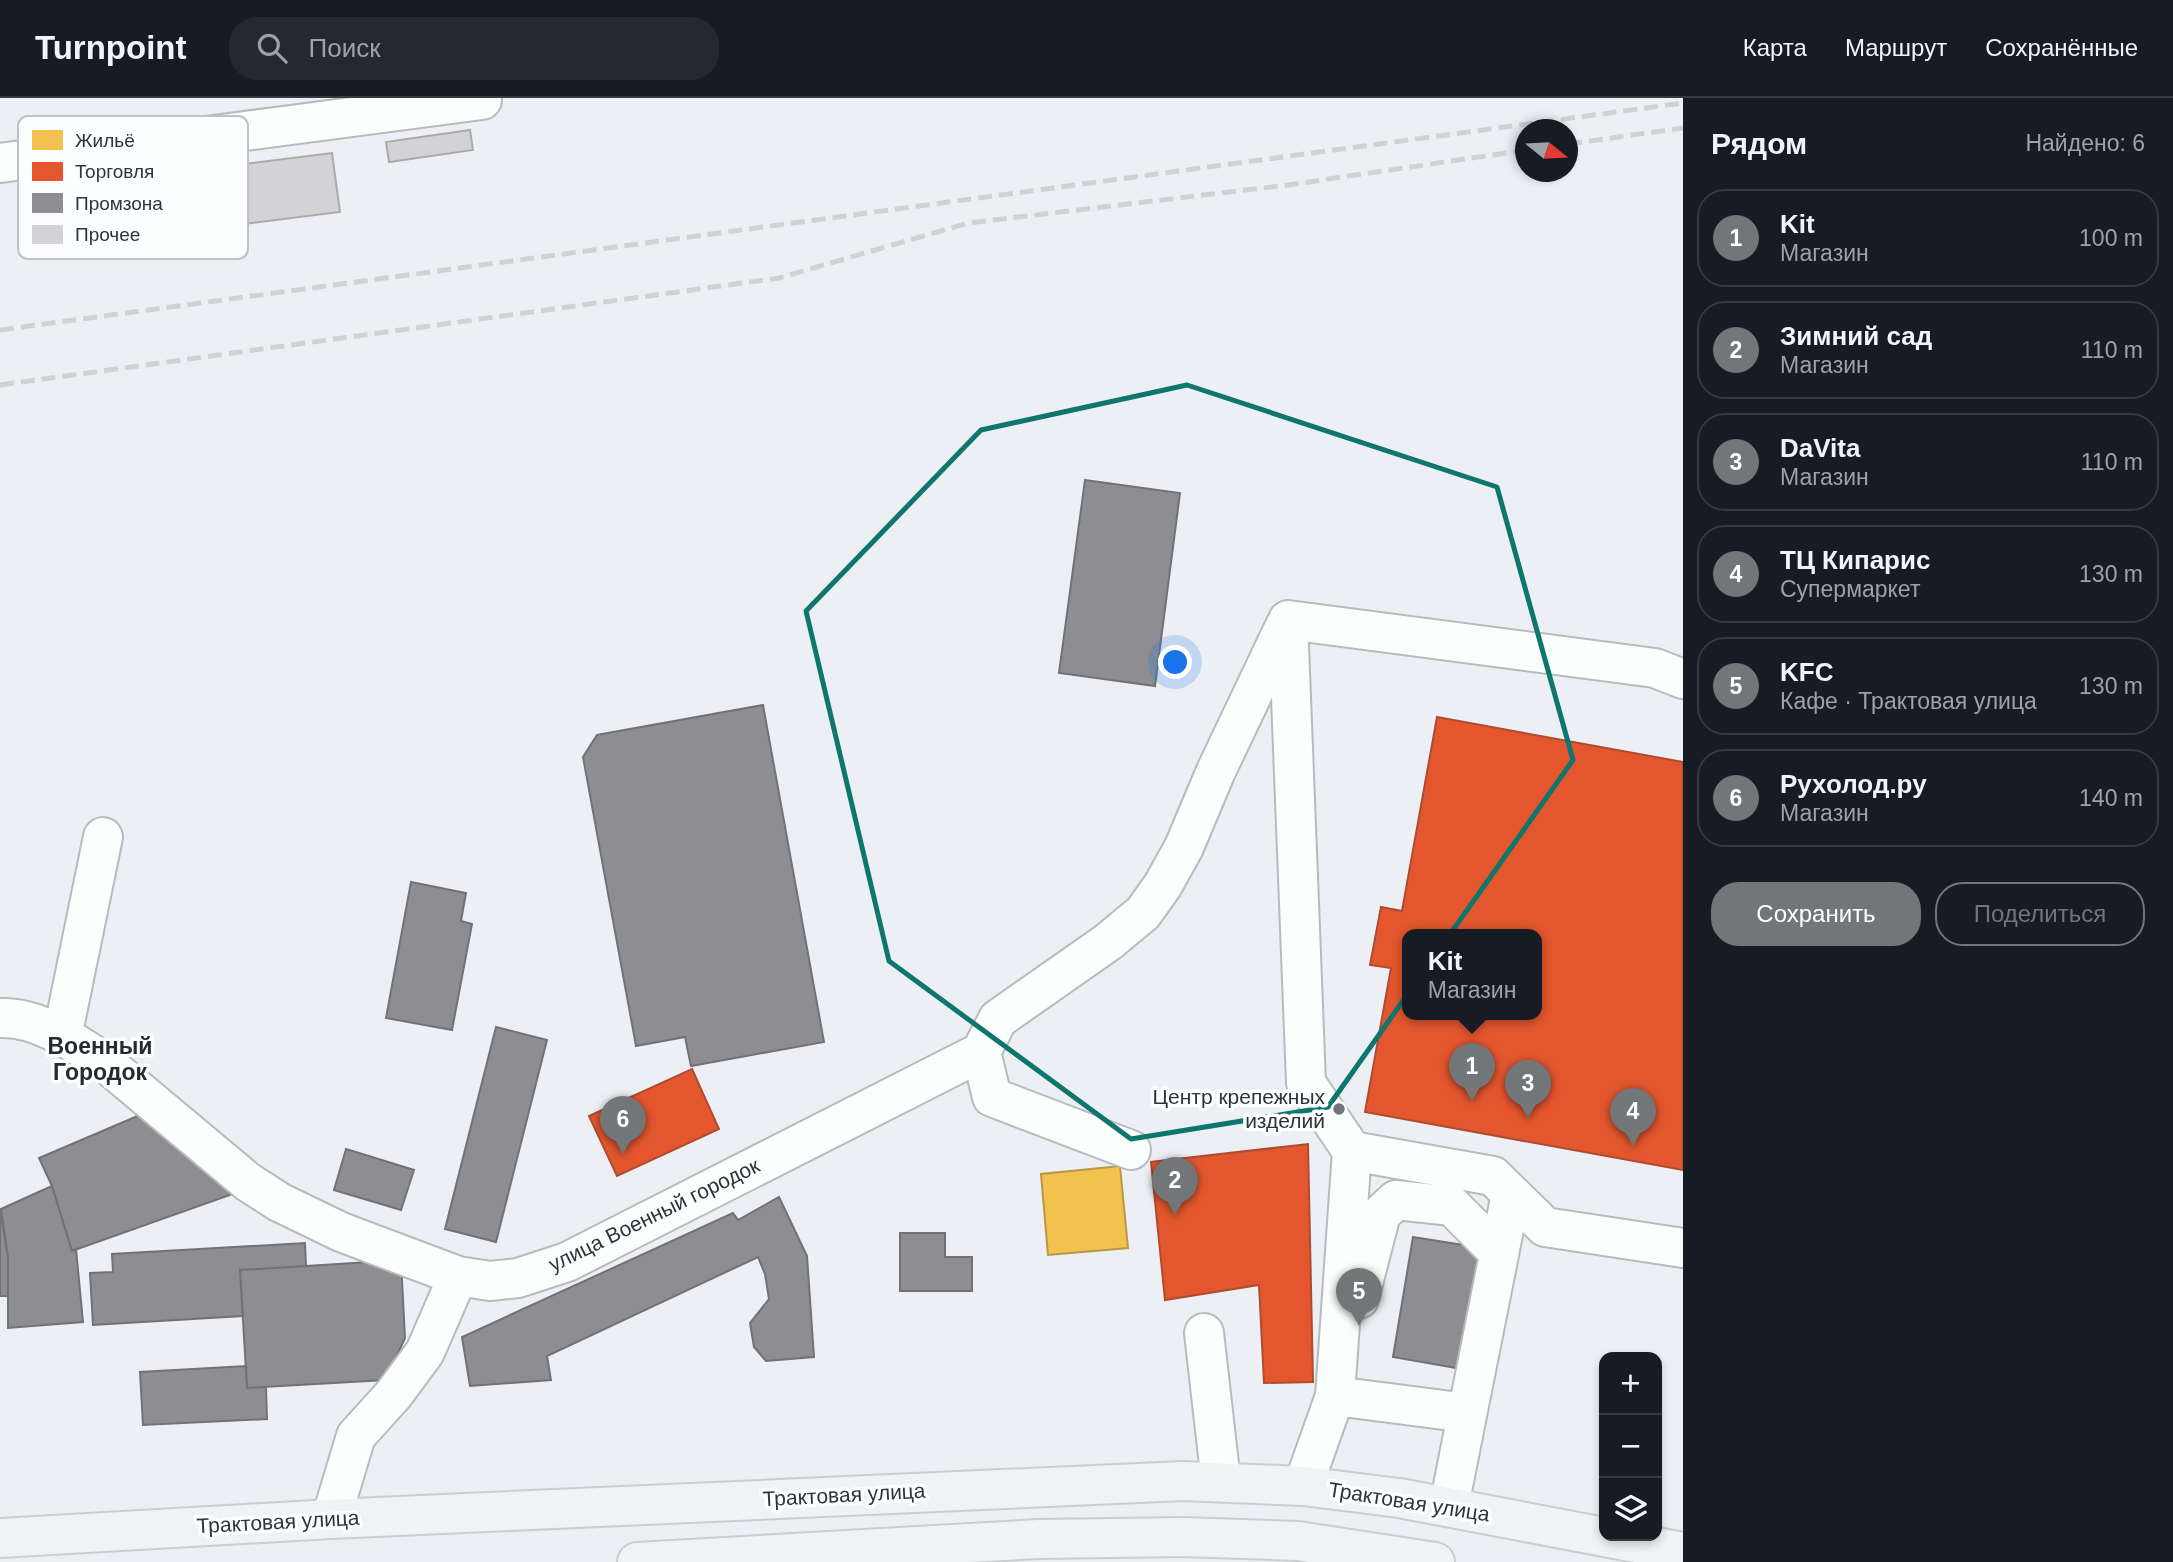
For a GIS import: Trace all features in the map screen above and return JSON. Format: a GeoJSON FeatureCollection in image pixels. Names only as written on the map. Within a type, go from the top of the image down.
{"type":"FeatureCollection","features":[{"type":"Feature","properties":{"kind":"main road","name":"Трактовая улица"},"geometry":{"type":"LineString","coordinates":[[0,1538],[331,1519],[1071,1484],[1221,1482],[1303,1486],[1449,1506],[1683,1552]]}},
{"type":"Feature","properties":{"kind":"main road"},"geometry":{"type":"LineString","coordinates":[[637,1562],[1034,1550],[1183,1536],[1298,1541],[1434,1562]]}},
{"type":"Feature","properties":{"kind":"street"},"geometry":{"type":"LineString","coordinates":[[248,131],[482,100]]}},
{"type":"Feature","properties":{"kind":"street"},"geometry":{"type":"LineString","coordinates":[[0,163],[18,161]]}},
{"type":"Feature","properties":{"kind":"street"},"geometry":{"type":"LineString","coordinates":[[1288,620],[1655,668],[1683,679]]}},
{"type":"Feature","properties":{"kind":"street"},"geometry":{"type":"LineString","coordinates":[[1131,1150],[992,1097],[981,1052],[998,1019],[1108,942],[1143,913],[1163,885],[1184,847],[1216,771],[1288,620]]}},
{"type":"Feature","properties":{"kind":"street"},"geometry":{"type":"LineString","coordinates":[[1288,620],[1306,1083],[1352,1151],[1335,1396],[1303,1486]]}},
{"type":"Feature","properties":{"kind":"street"},"geometry":{"type":"LineString","coordinates":[[62,1037],[103,837]]}},
{"type":"Feature","properties":{"kind":"street","name":"улица Военный городок"},"geometry":{"type":"LineString","coordinates":[[0,1018],[19,1021],[62,1037],[107,1065],[248,1182],[279,1202],[341,1232],[458,1276],[490,1281],[518,1278],[566,1262],[981,1052]]}},
{"type":"Feature","properties":{"kind":"street"},"geometry":{"type":"LineString","coordinates":[[1352,1151],[1493,1176],[1545,1227],[1683,1248]]}},
{"type":"Feature","properties":{"kind":"street"},"geometry":{"type":"LineString","coordinates":[[1449,1506],[1511,1194]]}},
{"type":"Feature","properties":{"kind":"street"},"geometry":{"type":"LineString","coordinates":[[1340,1336],[1362,1295],[1381,1214],[1396,1200],[1452,1206],[1499,1253]]}},
{"type":"Feature","properties":{"kind":"street"},"geometry":{"type":"LineString","coordinates":[[331,1519],[356,1436],[394,1394],[425,1352],[458,1276]]}},
{"type":"Feature","properties":{"kind":"street"},"geometry":{"type":"LineString","coordinates":[[1204,1333],[1221,1482]]}},
{"type":"Feature","properties":{"kind":"street"},"geometry":{"type":"LineString","coordinates":[[1335,1396],[1467,1413]]}},
{"type":"Feature","properties":{"kind":"highlighted area"},"geometry":{"type":"Polygon","coordinates":[[[1187,385],[1497,487],[1573,760],[1328,1107],[1131,1139],[889,961],[806,611],[981,430],[1187,385]]]}},
{"type":"Feature","properties":{"kind":"building: Жильё"},"geometry":{"type":"Polygon","coordinates":[[[1120,1166],[1128,1248],[1048,1255],[1041,1174],[1120,1166]]]}},
{"type":"Feature","properties":{"kind":"building: Торговля"},"geometry":{"type":"Polygon","coordinates":[[[1437,717],[1683,762],[1683,1170],[1365,1112],[1391,968],[1370,965],[1381,907],[1402,911],[1437,717]]]}},
{"type":"Feature","properties":{"kind":"building: Торговля"},"geometry":{"type":"Polygon","coordinates":[[[692,1069],[719,1129],[617,1176],[589,1116],[692,1069]]]}},
{"type":"Feature","properties":{"kind":"building: Торговля"},"geometry":{"type":"Polygon","coordinates":[[[1308,1144],[1313,1382],[1264,1383],[1259,1285],[1165,1300],[1151,1162],[1308,1144]]]}},
{"type":"Feature","properties":{"kind":"building: Промзона"},"geometry":{"type":"Polygon","coordinates":[[[1085,480],[1180,493],[1155,686],[1059,673],[1085,480]]]}},
{"type":"Feature","properties":{"kind":"building: Промзона"},"geometry":{"type":"Polygon","coordinates":[[[763,705],[824,1042],[691,1066],[685,1037],[636,1046],[583,757],[597,735],[763,705]]]}},
{"type":"Feature","properties":{"kind":"building: Промзона"},"geometry":{"type":"Polygon","coordinates":[[[411,882],[466,893],[461,921],[472,924],[452,1030],[386,1018],[411,882]]]}},
{"type":"Feature","properties":{"kind":"building: Промзона"},"geometry":{"type":"Polygon","coordinates":[[[496,1027],[547,1040],[496,1242],[445,1229],[496,1027]]]}},
{"type":"Feature","properties":{"kind":"building: Промзона"},"geometry":{"type":"Polygon","coordinates":[[[140,1115],[244,1190],[72,1251],[52,1186],[39,1158],[140,1115]]]}},
{"type":"Feature","properties":{"kind":"building: Промзона"},"geometry":{"type":"Polygon","coordinates":[[[346,1149],[414,1170],[401,1210],[334,1190],[346,1149]]]}},
{"type":"Feature","properties":{"kind":"building: Промзона"},"geometry":{"type":"Polygon","coordinates":[[[52,1186],[72,1251],[76,1249],[83,1322],[8,1328],[8,1257],[1,1209],[52,1186]]]}},
{"type":"Feature","properties":{"kind":"building: Промзона"},"geometry":{"type":"Polygon","coordinates":[[[779,1197],[807,1256],[814,1357],[766,1361],[754,1347],[750,1323],[769,1299],[765,1274],[758,1257],[547,1356],[551,1380],[470,1386],[462,1337],[733,1213],[738,1220],[779,1197]]]}},
{"type":"Feature","properties":{"kind":"building: Промзона"},"geometry":{"type":"Polygon","coordinates":[[[0,1209],[8,1257],[8,1296],[0,1296],[0,1209]]]}},
{"type":"Feature","properties":{"kind":"building: Промзона"},"geometry":{"type":"Polygon","coordinates":[[[900,1233],[945,1233],[945,1257],[972,1257],[972,1291],[900,1291],[900,1233]]]}},
{"type":"Feature","properties":{"kind":"building: Промзона"},"geometry":{"type":"Polygon","coordinates":[[[1413,1237],[1483,1248],[1462,1369],[1393,1357],[1413,1237]]]}},
{"type":"Feature","properties":{"kind":"building: Промзона"},"geometry":{"type":"Polygon","coordinates":[[[305,1243],[306,1266],[240,1270],[243,1316],[93,1325],[90,1273],[113,1272],[112,1254],[305,1243]]]}},
{"type":"Feature","properties":{"kind":"building: Промзона"},"geometry":{"type":"Polygon","coordinates":[[[401,1260],[405,1338],[386,1380],[247,1388],[240,1270],[401,1260]]]}},
{"type":"Feature","properties":{"kind":"building: Промзона"},"geometry":{"type":"Polygon","coordinates":[[[246,1366],[247,1388],[266,1387],[267,1419],[143,1425],[140,1372],[246,1366]]]}},
{"type":"Feature","properties":{"kind":"building: Прочее"},"geometry":{"type":"Polygon","coordinates":[[[470,130],[473,150],[389,162],[386,142],[470,130]]]}},
{"type":"Feature","properties":{"kind":"building: Прочее"},"geometry":{"type":"Polygon","coordinates":[[[332,153],[340,212],[248,224],[248,164],[332,153]]]}},
{"type":"Feature","properties":{"kind":"railway"},"geometry":{"type":"LineString","coordinates":[[0,330],[1683,103]]}},
{"type":"Feature","properties":{"kind":"railway"},"geometry":{"type":"LineString","coordinates":[[1578,143],[1683,128]]}},
{"type":"Feature","properties":{"kind":"railway"},"geometry":{"type":"LineString","coordinates":[[0,385],[779,278],[968,223],[1288,185],[1515,152]]}},
{"type":"Feature","properties":{"kind":"place","name":"Kit"},"geometry":{"type":"Point","coordinates":[1472,1101]}},
{"type":"Feature","properties":{"kind":"place","name":"Центр крепежных изделий"},"geometry":{"type":"Point","coordinates":[1339,1109]}},
{"type":"Feature","properties":{"kind":"place","name":"DaVita"},"geometry":{"type":"Point","coordinates":[1528,1118]}},
{"type":"Feature","properties":{"kind":"place","name":"ТЦ Кипарис"},"geometry":{"type":"Point","coordinates":[1633,1146]}},
{"type":"Feature","properties":{"kind":"place","name":"Рухолод.ру"},"geometry":{"type":"Point","coordinates":[623,1154]}},
{"type":"Feature","properties":{"kind":"place","name":"Зимний сад"},"geometry":{"type":"Point","coordinates":[1175,1215]}},
{"type":"Feature","properties":{"kind":"place","name":"KFC"},"geometry":{"type":"Point","coordinates":[1359,1326]}},
{"type":"Feature","properties":{"kind":"district","name":"Военный Городок"},"geometry":{"type":"Point","coordinates":[100,1059]}}]}
